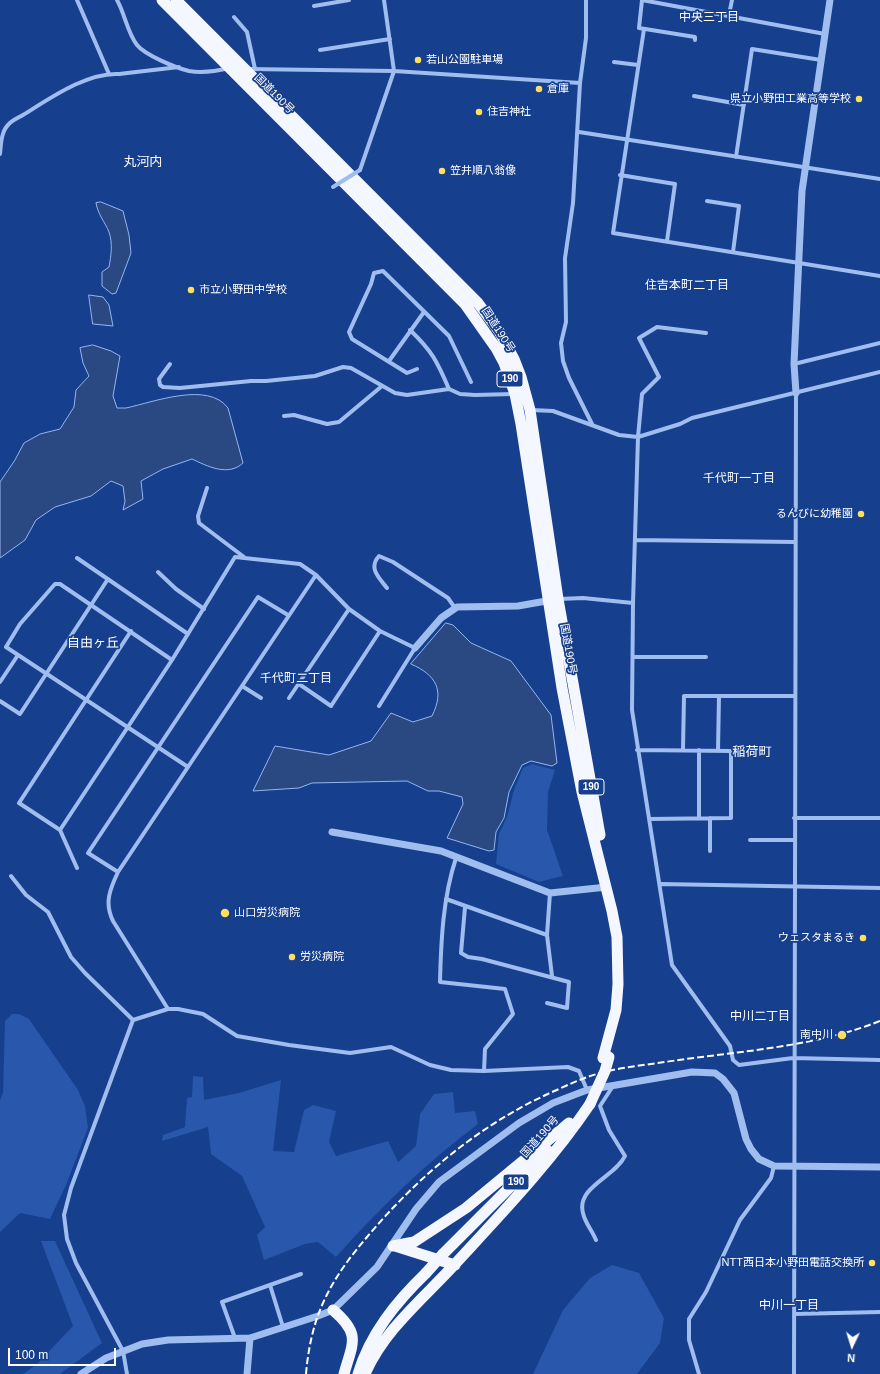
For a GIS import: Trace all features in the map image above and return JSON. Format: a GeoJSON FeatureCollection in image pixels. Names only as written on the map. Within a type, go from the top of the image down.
{"type":"FeatureCollection","features":[{"type":"Feature","properties":{"kind":"highway","name":"国道190号"},"geometry":{"type":"LineString","coordinates":[[162,0],[465,304],[496,348],[530,410],[553,600]]}},
{"type":"Feature","properties":{"kind":"highway","name":"国道190号"},"geometry":{"type":"LineString","coordinates":[[176,0],[250,69],[478,303],[499,331],[506,345],[521,377],[520,393],[523,432],[553,600],[582,792],[602,873],[607,887],[617,937],[618,984],[616,1010],[606,1058],[585,1104],[550,1147],[443,1254],[395,1305],[364,1355],[358,1374]]}},
{"type":"Feature","properties":{"kind":"highway"},"geometry":{"type":"LineString","coordinates":[[365,1374],[385,1340],[403,1318],[455,1265],[564,1142],[585,1104]]}},
{"type":"Feature","properties":{"kind":"highway"},"geometry":{"type":"LineString","coordinates":[[392,1246],[414,1242],[466,1208],[496,1185],[569,1123]]}},
{"type":"Feature","properties":{"kind":"highway"},"geometry":{"type":"LineString","coordinates":[[392,1246],[455,1265]]}},
{"type":"Feature","properties":{"kind":"highway"},"geometry":{"type":"LineString","coordinates":[[333,1310],[345,1320],[351,1328],[353,1337],[344,1374]]}},
{"type":"Feature","properties":{"kind":"street"},"geometry":{"type":"LineString","coordinates":[[77,0],[109,74]]}},
{"type":"Feature","properties":{"kind":"street"},"geometry":{"type":"LineString","coordinates":[[117,0],[137,46],[145,52],[190,71],[217,71],[229,67],[250,69],[394,71],[580,83]]}},
{"type":"Feature","properties":{"kind":"street"},"geometry":{"type":"LineString","coordinates":[[314,6],[349,0]]}},
{"type":"Feature","properties":{"kind":"street"},"geometry":{"type":"LineString","coordinates":[[333,187],[360,170],[372,139],[394,71],[384,0]]}},
{"type":"Feature","properties":{"kind":"street"},"geometry":{"type":"LineString","coordinates":[[586,0],[586,38],[580,83],[579,132],[574,204],[565,258],[566,322],[561,343],[569,378],[592,424]]}},
{"type":"Feature","properties":{"kind":"street"},"geometry":{"type":"LineString","coordinates":[[695,40],[695,37],[640,28],[642,0],[825,34]]}},
{"type":"Feature","properties":{"kind":"street"},"geometry":{"type":"LineString","coordinates":[[729,15],[732,0]]}},
{"type":"Feature","properties":{"kind":"street"},"geometry":{"type":"LineString","coordinates":[[794,1374],[793,888],[796,393],[794,364],[798,263],[805,167],[830,0]]}},
{"type":"Feature","properties":{"kind":"street"},"geometry":{"type":"LineString","coordinates":[[234,17],[247,32],[250,69]]}},
{"type":"Feature","properties":{"kind":"street"},"geometry":{"type":"LineString","coordinates":[[644,29],[620,175],[613,233],[880,276]]}},
{"type":"Feature","properties":{"kind":"street"},"geometry":{"type":"LineString","coordinates":[[320,50],[390,40]]}},
{"type":"Feature","properties":{"kind":"street"},"geometry":{"type":"LineString","coordinates":[[736,156],[752,49],[821,60]]}},
{"type":"Feature","properties":{"kind":"street"},"geometry":{"type":"LineString","coordinates":[[614,62],[638,65]]}},
{"type":"Feature","properties":{"kind":"street"},"geometry":{"type":"LineString","coordinates":[[0,154],[3,135],[7,125],[13,120],[75,86],[109,74],[179,67]]}},
{"type":"Feature","properties":{"kind":"street"},"geometry":{"type":"LineString","coordinates":[[694,96],[744,105]]}},
{"type":"Feature","properties":{"kind":"street"},"geometry":{"type":"LineString","coordinates":[[579,132],[626,138],[880,179]]}},
{"type":"Feature","properties":{"kind":"street"},"geometry":{"type":"LineString","coordinates":[[620,175],[676,184],[667,241]]}},
{"type":"Feature","properties":{"kind":"street"},"geometry":{"type":"LineString","coordinates":[[708,201],[739,206],[733,252]]}},
{"type":"Feature","properties":{"kind":"street"},"geometry":{"type":"LineString","coordinates":[[417,369],[406,373],[352,339],[349,332],[371,284],[374,273],[383,271],[449,336],[471,382]]}},
{"type":"Feature","properties":{"kind":"street"},"geometry":{"type":"LineString","coordinates":[[389,361],[424,312]]}},
{"type":"Feature","properties":{"kind":"street"},"geometry":{"type":"LineString","coordinates":[[706,333],[657,327],[639,338],[658,377],[642,394],[638,437],[633,603],[632,710],[637,750],[661,884],[672,965],[730,1046],[733,1060],[739,1065],[793,1058],[880,1060]]}},
{"type":"Feature","properties":{"kind":"street"},"geometry":{"type":"LineString","coordinates":[[410,330],[428,347],[435,357],[449,389]]}},
{"type":"Feature","properties":{"kind":"street"},"geometry":{"type":"LineString","coordinates":[[794,364],[880,343]]}},
{"type":"Feature","properties":{"kind":"street"},"geometry":{"type":"LineString","coordinates":[[170,364],[159,382],[163,387],[180,388],[251,380],[266,381],[315,376],[343,367],[351,368],[395,393],[407,395],[449,389],[460,394],[475,395],[520,393]]}},
{"type":"Feature","properties":{"kind":"street"},"geometry":{"type":"LineString","coordinates":[[530,410],[553,411],[574,420],[592,424],[619,435],[638,437],[680,424],[692,418],[880,372]]}},
{"type":"Feature","properties":{"kind":"street"},"geometry":{"type":"LineString","coordinates":[[284,416],[294,415],[327,424],[339,422],[382,386]]}},
{"type":"Feature","properties":{"kind":"street"},"geometry":{"type":"LineString","coordinates":[[207,488],[198,516],[198,523],[244,557]]}},
{"type":"Feature","properties":{"kind":"street"},"geometry":{"type":"LineString","coordinates":[[635,540],[795,542]]}},
{"type":"Feature","properties":{"kind":"street"},"geometry":{"type":"LineString","coordinates":[[387,588],[374,570],[374,563],[379,556],[393,562],[448,598],[455,608]]}},
{"type":"Feature","properties":{"kind":"street"},"geometry":{"type":"LineString","coordinates":[[60,830],[172,660],[235,557],[300,564],[316,575],[348,609],[380,631],[415,648]]}},
{"type":"Feature","properties":{"kind":"street"},"geometry":{"type":"LineString","coordinates":[[77,558],[188,634]]}},
{"type":"Feature","properties":{"kind":"street"},"geometry":{"type":"LineString","coordinates":[[158,572],[176,589],[204,609]]}},
{"type":"Feature","properties":{"kind":"street"},"geometry":{"type":"LineString","coordinates":[[168,1009],[109,914],[108,897],[118,872],[316,575]]}},
{"type":"Feature","properties":{"kind":"street"},"geometry":{"type":"LineString","coordinates":[[0,701],[20,714],[47,675],[108,579]]}},
{"type":"Feature","properties":{"kind":"street"},"geometry":{"type":"LineString","coordinates":[[172,660],[60,584],[55,584],[20,624],[6,647],[157,748],[188,767]]}},
{"type":"Feature","properties":{"kind":"street"},"geometry":{"type":"LineString","coordinates":[[118,872],[88,853],[157,748],[258,597],[288,615]]}},
{"type":"Feature","properties":{"kind":"street"},"geometry":{"type":"LineString","coordinates":[[379,706],[415,648],[441,618],[455,608],[462,606],[518,606],[553,600],[583,598],[633,603]]}},
{"type":"Feature","properties":{"kind":"street"},"geometry":{"type":"LineString","coordinates":[[289,698],[348,609]]}},
{"type":"Feature","properties":{"kind":"street"},"geometry":{"type":"LineString","coordinates":[[77,868],[60,830],[19,803],[131,631]]}},
{"type":"Feature","properties":{"kind":"street"},"geometry":{"type":"LineString","coordinates":[[299,684],[331,706],[380,631]]}},
{"type":"Feature","properties":{"kind":"street"},"geometry":{"type":"LineString","coordinates":[[0,682],[18,655]]}},
{"type":"Feature","properties":{"kind":"street"},"geometry":{"type":"LineString","coordinates":[[633,657],[706,657]]}},
{"type":"Feature","properties":{"kind":"street"},"geometry":{"type":"LineString","coordinates":[[242,686],[261,698]]}},
{"type":"Feature","properties":{"kind":"street"},"geometry":{"type":"LineString","coordinates":[[683,749],[684,696],[795,696]]}},
{"type":"Feature","properties":{"kind":"street"},"geometry":{"type":"LineString","coordinates":[[718,751],[719,696]]}},
{"type":"Feature","properties":{"kind":"street"},"geometry":{"type":"LineString","coordinates":[[637,750],[683,749],[731,751],[731,818],[649,819]]}},
{"type":"Feature","properties":{"kind":"street"},"geometry":{"type":"LineString","coordinates":[[699,750],[699,818]]}},
{"type":"Feature","properties":{"kind":"street"},"geometry":{"type":"LineString","coordinates":[[710,818],[710,851]]}},
{"type":"Feature","properties":{"kind":"street"},"geometry":{"type":"LineString","coordinates":[[794,818],[880,818]]}},
{"type":"Feature","properties":{"kind":"street"},"geometry":{"type":"LineString","coordinates":[[332,832],[441,852],[550,893],[607,887]]}},
{"type":"Feature","properties":{"kind":"street"},"geometry":{"type":"LineString","coordinates":[[750,840],[794,840]]}},
{"type":"Feature","properties":{"kind":"street"},"geometry":{"type":"LineString","coordinates":[[456,858],[448,881],[441,942],[440,982],[504,989],[513,1014],[485,1049],[484,1071]]}},
{"type":"Feature","properties":{"kind":"street"},"geometry":{"type":"LineString","coordinates":[[11,876],[26,895],[48,912],[68,951],[76,962],[133,1020]]}},
{"type":"Feature","properties":{"kind":"street"},"geometry":{"type":"LineString","coordinates":[[661,884],[793,888],[880,888]]}},
{"type":"Feature","properties":{"kind":"street"},"geometry":{"type":"LineString","coordinates":[[550,893],[547,935],[552,976]]}},
{"type":"Feature","properties":{"kind":"street"},"geometry":{"type":"LineString","coordinates":[[446,899],[547,935]]}},
{"type":"Feature","properties":{"kind":"street"},"geometry":{"type":"LineString","coordinates":[[465,907],[461,953],[468,957],[482,958],[552,976],[569,982],[567,1008],[547,1003]]}},
{"type":"Feature","properties":{"kind":"street"},"geometry":{"type":"LineString","coordinates":[[133,1020],[168,1009],[203,1014],[237,1036],[288,1045],[350,1053],[391,1047],[430,1065],[451,1070],[484,1071],[575,1068],[579,1071],[587,1090]]}},
{"type":"Feature","properties":{"kind":"street"},"geometry":{"type":"LineString","coordinates":[[127,1374],[123,1351],[76,1263],[67,1239],[64,1215],[70,1188],[133,1020]]}},
{"type":"Feature","properties":{"kind":"street"},"geometry":{"type":"LineString","coordinates":[[81,1374],[106,1358],[142,1344],[168,1340],[250,1338],[333,1310],[372,1272],[392,1246],[416,1209],[439,1182],[519,1123],[553,1103],[587,1090],[613,1084],[692,1072],[715,1073],[723,1079],[734,1093],[746,1139],[751,1149],[760,1159],[774,1166],[880,1167]]}},
{"type":"Feature","properties":{"kind":"street"},"geometry":{"type":"LineString","coordinates":[[596,1240],[582,1211],[584,1196],[621,1165],[625,1156],[609,1130],[600,1106],[613,1084]]}},
{"type":"Feature","properties":{"kind":"street"},"geometry":{"type":"LineString","coordinates":[[698,1374],[688,1340],[689,1319],[706,1292],[740,1220],[771,1178],[774,1166]]}},
{"type":"Feature","properties":{"kind":"street"},"geometry":{"type":"LineString","coordinates":[[235,1338],[222,1302],[301,1274]]}},
{"type":"Feature","properties":{"kind":"street"},"geometry":{"type":"LineString","coordinates":[[270,1285],[283,1328]]}},
{"type":"Feature","properties":{"kind":"street"},"geometry":{"type":"LineString","coordinates":[[794,1314],[880,1312]]}},
{"type":"Feature","properties":{"kind":"street"},"geometry":{"type":"LineString","coordinates":[[247,1374],[250,1338]]}},
{"type":"Feature","properties":{"kind":"shaded area"},"geometry":{"type":"Polygon","coordinates":[[[101,202],[123,211],[129,235],[131,253],[116,293],[112,294],[102,286],[102,272],[109,267],[111,245],[109,232],[100,215],[96,203],[101,202]]]}},
{"type":"Feature","properties":{"kind":"shaded area"},"geometry":{"type":"Polygon","coordinates":[[[89,295],[103,297],[109,305],[113,326],[93,324],[89,295]]]}},
{"type":"Feature","properties":{"kind":"shaded area"},"geometry":{"type":"Polygon","coordinates":[[[93,345],[111,351],[120,356],[113,396],[117,408],[126,408],[165,398],[180,396],[208,396],[219,400],[228,408],[243,463],[237,467],[224,470],[204,465],[192,459],[163,469],[141,481],[143,499],[123,510],[125,501],[123,486],[111,481],[91,496],[55,507],[36,520],[25,540],[0,558],[0,482],[15,460],[24,443],[40,434],[60,429],[74,407],[76,390],[89,376],[83,363],[80,348],[93,345]]]}},
{"type":"Feature","properties":{"kind":"shaded area"},"geometry":{"type":"Polygon","coordinates":[[[446,623],[453,625],[471,643],[511,661],[551,715],[557,763],[552,766],[531,761],[522,765],[509,792],[504,818],[496,832],[494,850],[489,851],[447,838],[463,804],[462,797],[439,791],[428,791],[407,781],[312,783],[299,788],[253,791],[275,746],[329,755],[371,741],[391,713],[413,722],[432,716],[438,698],[436,684],[427,673],[411,664],[446,623]]]}},
{"type":"Feature","properties":{"kind":"shaded area"},"geometry":{"type":"Polygon","coordinates":[[[532,764],[555,770],[548,792],[547,830],[563,876],[539,882],[496,864],[499,834],[507,817],[514,790],[523,768],[532,764]]]}},
{"type":"Feature","properties":{"kind":"shaded area"},"geometry":{"type":"Polygon","coordinates":[[[12,1014],[19,1014],[29,1019],[78,1090],[85,1106],[88,1128],[66,1185],[50,1219],[20,1213],[0,1232],[0,1100],[3,1093],[5,1021],[12,1014]]]}},
{"type":"Feature","properties":{"kind":"shaded area"},"geometry":{"type":"Polygon","coordinates":[[[193,1076],[203,1077],[204,1100],[239,1093],[281,1080],[273,1151],[294,1152],[304,1110],[313,1105],[336,1111],[329,1142],[336,1156],[388,1141],[398,1162],[416,1146],[420,1114],[434,1094],[453,1092],[455,1113],[475,1111],[478,1124],[422,1170],[369,1221],[336,1257],[318,1242],[305,1244],[264,1260],[257,1235],[265,1227],[242,1176],[211,1154],[208,1127],[162,1141],[163,1135],[185,1127],[187,1098],[192,1097],[193,1076]]]}},
{"type":"Feature","properties":{"kind":"shaded area"},"geometry":{"type":"Polygon","coordinates":[[[41,1241],[55,1241],[102,1343],[60,1374],[23,1374],[37,1364],[73,1326],[41,1241]]]}},
{"type":"Feature","properties":{"kind":"shaded area"},"geometry":{"type":"Polygon","coordinates":[[[612,1265],[639,1273],[664,1318],[660,1343],[637,1374],[533,1374],[563,1310],[590,1278],[612,1265]]]}},
{"type":"Feature","properties":{"kind":"railway"},"geometry":{"type":"LineString","coordinates":[[306,1374],[308,1356],[319,1311],[332,1285],[354,1252],[387,1214],[431,1171],[479,1133],[505,1117],[531,1102],[565,1086],[604,1072],[634,1066],[774,1048],[828,1037],[880,1021]]}},
{"type":"Feature","properties":{"kind":"place","name":"若山公園駐車場"},"geometry":{"type":"Point","coordinates":[418,60]}},
{"type":"Feature","properties":{"kind":"place","name":"倉庫"},"geometry":{"type":"Point","coordinates":[539,89]}},
{"type":"Feature","properties":{"kind":"place","name":"県立小野田工業高等学校"},"geometry":{"type":"Point","coordinates":[859,99]}},
{"type":"Feature","properties":{"kind":"place","name":"住吉神社"},"geometry":{"type":"Point","coordinates":[479,112]}},
{"type":"Feature","properties":{"kind":"place","name":"笠井順八翁像"},"geometry":{"type":"Point","coordinates":[442,171]}},
{"type":"Feature","properties":{"kind":"place","name":"市立小野田中学校"},"geometry":{"type":"Point","coordinates":[191,290]}},
{"type":"Feature","properties":{"kind":"place","name":"るんびに幼稚園"},"geometry":{"type":"Point","coordinates":[861,514]}},
{"type":"Feature","properties":{"kind":"place","name":"山口労災病院"},"geometry":{"type":"Point","coordinates":[225,913]}},
{"type":"Feature","properties":{"kind":"place","name":"ウェスタまるき"},"geometry":{"type":"Point","coordinates":[863,938]}},
{"type":"Feature","properties":{"kind":"place","name":"労災病院"},"geometry":{"type":"Point","coordinates":[292,957]}},
{"type":"Feature","properties":{"kind":"place","name":"南中川"},"geometry":{"type":"Point","coordinates":[842,1035]}},
{"type":"Feature","properties":{"kind":"place","name":"NTT西日本小野田電話交換所"},"geometry":{"type":"Point","coordinates":[872,1263]}},
{"type":"Feature","properties":{"kind":"district","name":"中央三丁目"},"geometry":{"type":"Point","coordinates":[709,18]}},
{"type":"Feature","properties":{"kind":"district","name":"丸河内"},"geometry":{"type":"Point","coordinates":[143,162]}},
{"type":"Feature","properties":{"kind":"district","name":"住吉本町二丁目"},"geometry":{"type":"Point","coordinates":[687,286]}},
{"type":"Feature","properties":{"kind":"district","name":"千代町一丁目"},"geometry":{"type":"Point","coordinates":[739,479]}},
{"type":"Feature","properties":{"kind":"district","name":"自由ヶ丘"},"geometry":{"type":"Point","coordinates":[93,643]}},
{"type":"Feature","properties":{"kind":"district","name":"千代町二丁目"},"geometry":{"type":"Point","coordinates":[296,679]}},
{"type":"Feature","properties":{"kind":"district","name":"稲荷町"},"geometry":{"type":"Point","coordinates":[752,752]}},
{"type":"Feature","properties":{"kind":"district","name":"中川二丁目"},"geometry":{"type":"Point","coordinates":[760,1017]}},
{"type":"Feature","properties":{"kind":"district","name":"中川一丁目"},"geometry":{"type":"Point","coordinates":[789,1306]}}]}
